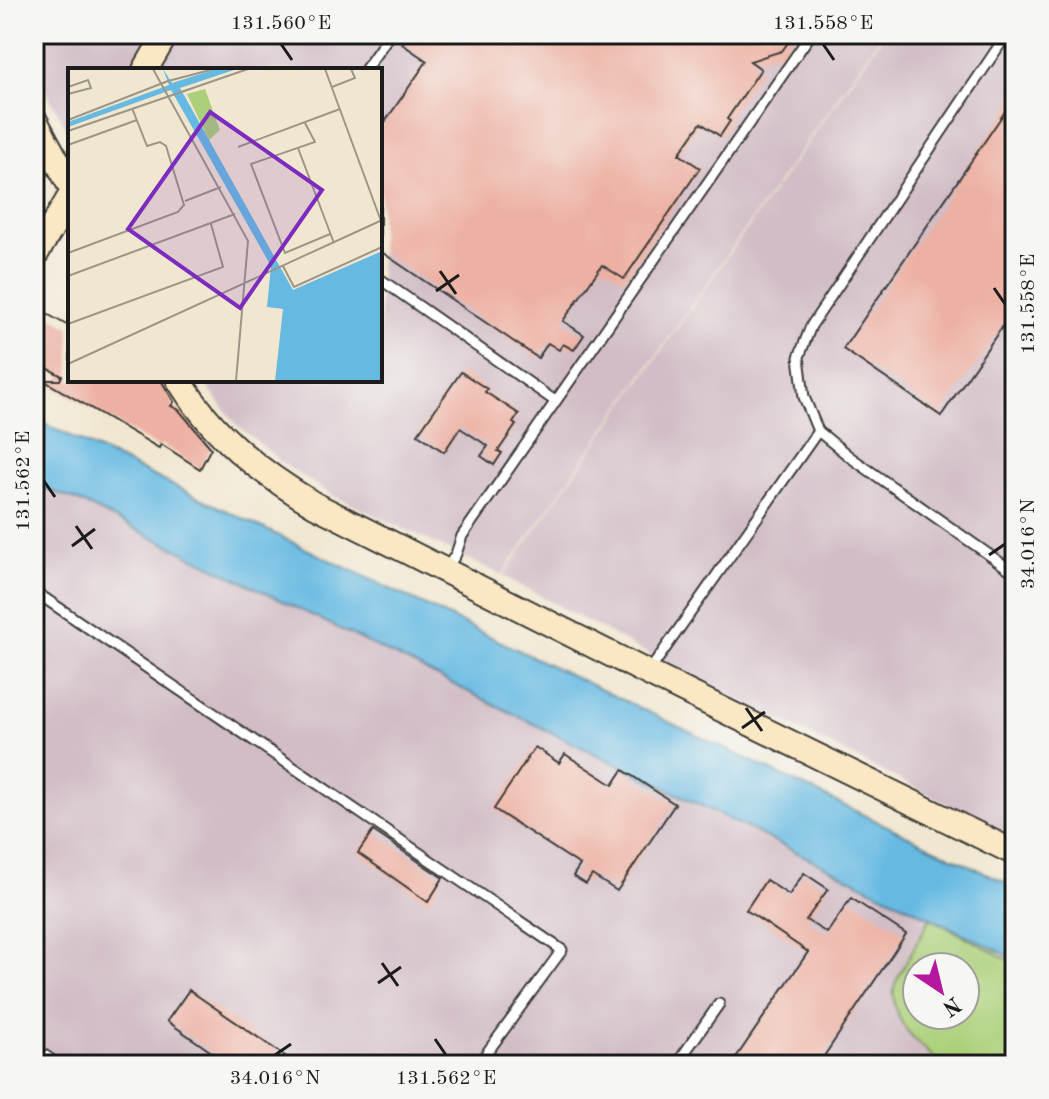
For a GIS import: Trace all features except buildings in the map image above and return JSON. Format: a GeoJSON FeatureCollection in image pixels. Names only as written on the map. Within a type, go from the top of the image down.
{"type":"FeatureCollection","features":[{"type":"Feature","properties":{"kind":"street"},"geometry":{"type":"LineString","coordinates":[[146,68],[166,34]]}},
{"type":"Feature","properties":{"kind":"street"},"geometry":{"type":"LineString","coordinates":[[34,119],[68,181]]}},
{"type":"Feature","properties":{"kind":"street"},"geometry":{"type":"LineString","coordinates":[[34,257],[68,200]]}},
{"type":"Feature","properties":{"kind":"street"},"geometry":{"type":"LineString","coordinates":[[180,382],[211,424],[241,454],[278,483],[315,505],[1015,853]]}},
{"type":"Feature","properties":{"kind":"lane"},"geometry":{"type":"LineString","coordinates":[[366,68],[390,34]]}},
{"type":"Feature","properties":{"kind":"lane"},"geometry":{"type":"LineString","coordinates":[[445,571],[456,554],[462,536],[811,34]]}},
{"type":"Feature","properties":{"kind":"lane"},"geometry":{"type":"LineString","coordinates":[[1007,34],[811,326],[799,357],[804,397],[818,431],[1015,573]]}},
{"type":"Feature","properties":{"kind":"lane"},"geometry":{"type":"LineString","coordinates":[[382,280],[555,401]]}},
{"type":"Feature","properties":{"kind":"lane"},"geometry":{"type":"LineString","coordinates":[[648,673],[818,431]]}},
{"type":"Feature","properties":{"kind":"lane"},"geometry":{"type":"LineString","coordinates":[[34,591],[562,950],[478,1065]]}},
{"type":"Feature","properties":{"kind":"lane"},"geometry":{"type":"LineString","coordinates":[[676,1065],[719,1004]]}},
{"type":"Feature","properties":{"kind":"lane"},"geometry":{"type":"LineString","coordinates":[[34,1048],[59,1065]]}},
{"type":"Feature","properties":{"kind":"shaded area"},"geometry":{"type":"Polygon","coordinates":[[[34,34],[882,34],[502,575],[332,495],[281,462],[236,424],[204,382],[382,382],[382,68],[68,68],[68,131],[34,69],[34,34]]]}},
{"type":"Feature","properties":{"kind":"shaded area"},"geometry":{"type":"Polygon","coordinates":[[[884,34],[1015,34],[1015,838],[635,647],[503,576],[884,34]]]}},
{"type":"Feature","properties":{"kind":"shaded area"},"geometry":{"type":"Polygon","coordinates":[[[34,485],[76,500],[930,918],[912,951],[901,951],[901,972],[892,995],[901,1031],[907,1031],[942,1065],[34,1065],[34,485]]]}},
{"type":"Feature","properties":{"kind":"green space"},"geometry":{"type":"Polygon","coordinates":[[[930,918],[1015,963],[1015,1065],[942,1065],[908,1031],[981,1031],[981,951],[912,951],[930,918]]]}},
{"type":"Feature","properties":{"kind":"green space"},"geometry":{"type":"Polygon","coordinates":[[[901,972],[901,1021],[895,1008],[895,983],[901,972]]]}},
{"type":"Feature","properties":{"kind":"water"},"geometry":{"type":"Polygon","coordinates":[[[34,419],[1015,887],[1015,959],[76,500],[34,485],[34,419]]]}}]}
